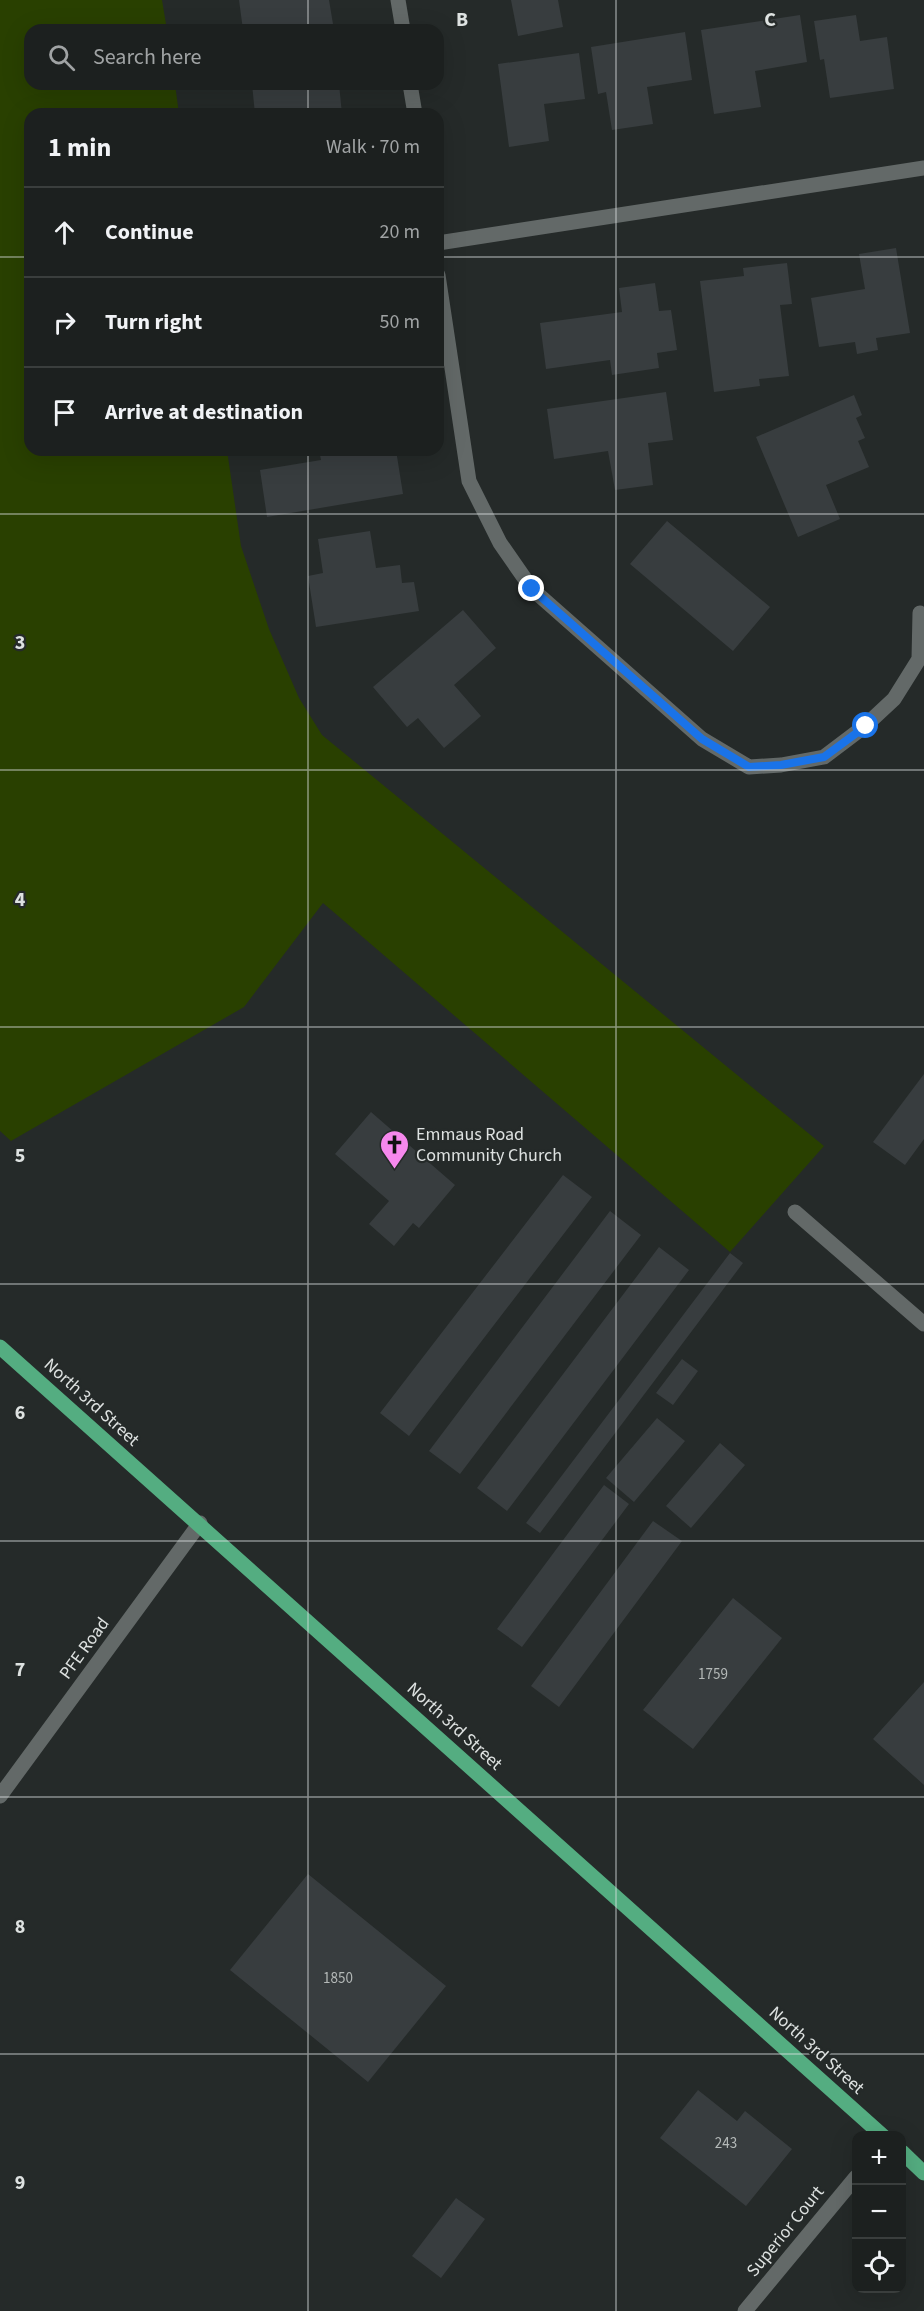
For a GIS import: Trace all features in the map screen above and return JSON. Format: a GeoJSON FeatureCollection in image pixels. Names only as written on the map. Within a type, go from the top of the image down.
{"type":"FeatureCollection","features":[{"type":"Feature","properties":{"kind":"main road","name":"North 3rd Street"},"geometry":{"type":"LineString","coordinates":[[0,1347],[200,1523],[877,2131]]}},
{"type":"Feature","properties":{"kind":"main road"},"geometry":{"type":"LineString","coordinates":[[906,2156],[924,2173]]}},
{"type":"Feature","properties":{"kind":"street"},"geometry":{"type":"LineString","coordinates":[[398,0],[402,24]]}},
{"type":"Feature","properties":{"kind":"street"},"geometry":{"type":"LineString","coordinates":[[411,90],[414,108]]}},
{"type":"Feature","properties":{"kind":"street"},"geometry":{"type":"LineString","coordinates":[[444,242],[924,168]]}},
{"type":"Feature","properties":{"kind":"street"},"geometry":{"type":"LineString","coordinates":[[444,314],[469,481],[500,543],[532,589],[702,739],[749,767],[781,765],[824,757],[866,726],[894,699],[919,659],[920,613]]}},
{"type":"Feature","properties":{"kind":"street"},"geometry":{"type":"LineString","coordinates":[[795,1212],[924,1324]]}},
{"type":"Feature","properties":{"kind":"street","name":"PFE Road"},"geometry":{"type":"LineString","coordinates":[[0,1796],[200,1523]]}},
{"type":"Feature","properties":{"kind":"street","name":"Superior Court"},"geometry":{"type":"LineString","coordinates":[[745,2311],[852,2182]]}},
{"type":"Feature","properties":{"kind":"green space"},"geometry":{"type":"Polygon","coordinates":[[[0,0],[162,0],[166,24],[24,24],[24,90],[176,90],[178,108],[24,108],[24,456],[228,456],[241,546],[269,629],[299,698],[322,735],[824,1146],[730,1252],[323,903],[244,1007],[11,1141],[0,1131],[0,0]]]}},
{"type":"Feature","properties":{"kind":"building"},"geometry":{"type":"Polygon","coordinates":[[[239,0],[329,0],[333,24],[242,24],[239,0]]]}},
{"type":"Feature","properties":{"kind":"building"},"geometry":{"type":"Polygon","coordinates":[[[511,0],[558,0],[563,27],[518,36],[511,0]]]}},
{"type":"Feature","properties":{"kind":"building"},"geometry":{"type":"Polygon","coordinates":[[[800,15],[807,62],[755,71],[761,107],[714,114],[701,30],[800,15]]]}},
{"type":"Feature","properties":{"kind":"building"},"geometry":{"type":"Polygon","coordinates":[[[856,15],[860,41],[887,37],[894,89],[830,98],[824,59],[820,60],[814,21],[856,15]]]}},
{"type":"Feature","properties":{"kind":"building"},"geometry":{"type":"Polygon","coordinates":[[[685,32],[692,80],[647,87],[653,124],[612,130],[606,92],[598,94],[591,47],[685,32]]]}},
{"type":"Feature","properties":{"kind":"building"},"geometry":{"type":"Polygon","coordinates":[[[579,53],[585,99],[544,104],[549,141],[509,147],[498,64],[579,53]]]}},
{"type":"Feature","properties":{"kind":"building"},"geometry":{"type":"Polygon","coordinates":[[[253,90],[340,90],[341,108],[254,108],[253,90]]]}},
{"type":"Feature","properties":{"kind":"building"},"geometry":{"type":"Polygon","coordinates":[[[896,248],[910,333],[876,338],[878,350],[857,354],[855,342],[819,347],[811,298],[865,289],[859,254],[896,248]]]}},
{"type":"Feature","properties":{"kind":"building"},"geometry":{"type":"Polygon","coordinates":[[[787,263],[792,304],[780,305],[789,376],[759,379],[760,386],[714,392],[700,281],[744,276],[743,268],[787,263]]]}},
{"type":"Feature","properties":{"kind":"building"},"geometry":{"type":"Polygon","coordinates":[[[655,283],[659,311],[671,310],[677,350],[657,353],[659,368],[612,375],[610,360],[546,369],[540,323],[622,312],[619,288],[655,283]]]}},
{"type":"Feature","properties":{"kind":"building"},"geometry":{"type":"Polygon","coordinates":[[[666,392],[673,440],[648,443],[653,485],[615,490],[608,451],[554,459],[547,409],[666,392]]]}},
{"type":"Feature","properties":{"kind":"building"},"geometry":{"type":"Polygon","coordinates":[[[854,395],[862,415],[856,418],[865,438],[858,441],[869,467],[826,485],[840,519],[798,537],[756,437],[854,395]]]}},
{"type":"Feature","properties":{"kind":"building"},"geometry":{"type":"Polygon","coordinates":[[[320,456],[397,456],[403,494],[267,517],[260,470],[321,460],[320,456]]]}},
{"type":"Feature","properties":{"kind":"building"},"geometry":{"type":"Polygon","coordinates":[[[667,521],[770,607],[733,651],[630,564],[667,521]]]}},
{"type":"Feature","properties":{"kind":"building"},"geometry":{"type":"Polygon","coordinates":[[[370,531],[376,568],[400,565],[402,583],[414,582],[419,611],[316,627],[308,576],[323,573],[318,539],[370,531]]]}},
{"type":"Feature","properties":{"kind":"building"},"geometry":{"type":"Polygon","coordinates":[[[463,610],[496,648],[454,685],[481,716],[444,748],[418,718],[407,727],[373,687],[463,610]]]}},
{"type":"Feature","properties":{"kind":"building"},"geometry":{"type":"Polygon","coordinates":[[[924,1074],[924,1139],[905,1165],[873,1142],[924,1074]]]}},
{"type":"Feature","properties":{"kind":"building","name":"Emmaus Road Community Church"},"geometry":{"type":"Polygon","coordinates":[[[371,1112],[455,1185],[419,1228],[413,1223],[394,1246],[369,1224],[389,1201],[335,1154],[371,1112]]]}},
{"type":"Feature","properties":{"kind":"building"},"geometry":{"type":"Polygon","coordinates":[[[563,1175],[592,1197],[409,1436],[380,1413],[563,1175]]]}},
{"type":"Feature","properties":{"kind":"building"},"geometry":{"type":"Polygon","coordinates":[[[610,1211],[641,1235],[460,1474],[429,1451],[610,1211]]]}},
{"type":"Feature","properties":{"kind":"building"},"geometry":{"type":"Polygon","coordinates":[[[659,1247],[689,1270],[507,1511],[477,1488],[659,1247]]]}},
{"type":"Feature","properties":{"kind":"building"},"geometry":{"type":"Polygon","coordinates":[[[730,1253],[743,1263],[540,1533],[526,1523],[730,1253]]]}},
{"type":"Feature","properties":{"kind":"building"},"geometry":{"type":"Polygon","coordinates":[[[682,1359],[698,1371],[673,1405],[656,1393],[682,1359]]]}},
{"type":"Feature","properties":{"kind":"building"},"geometry":{"type":"Polygon","coordinates":[[[657,1418],[685,1441],[634,1502],[606,1478],[657,1418]]]}},
{"type":"Feature","properties":{"kind":"building"},"geometry":{"type":"Polygon","coordinates":[[[720,1443],[745,1465],[691,1528],[666,1506],[720,1443]]]}},
{"type":"Feature","properties":{"kind":"building"},"geometry":{"type":"Polygon","coordinates":[[[604,1485],[629,1504],[522,1647],[497,1629],[604,1485]]]}},
{"type":"Feature","properties":{"kind":"building"},"geometry":{"type":"Polygon","coordinates":[[[653,1521],[682,1541],[559,1707],[531,1686],[653,1521]]]}},
{"type":"Feature","properties":{"kind":"building"},"geometry":{"type":"Polygon","coordinates":[[[733,1598],[782,1638],[693,1749],[643,1710],[733,1598]]]}},
{"type":"Feature","properties":{"kind":"building"},"geometry":{"type":"Polygon","coordinates":[[[924,1682],[924,1785],[873,1739],[924,1682]]]}},
{"type":"Feature","properties":{"kind":"building"},"geometry":{"type":"Polygon","coordinates":[[[308,1874],[446,1986],[368,2082],[230,1970],[308,1874]]]}},
{"type":"Feature","properties":{"kind":"building"},"geometry":{"type":"Polygon","coordinates":[[[698,2090],[737,2121],[745,2111],[792,2149],[746,2206],[660,2138],[698,2090]]]}},
{"type":"Feature","properties":{"kind":"building"},"geometry":{"type":"Polygon","coordinates":[[[456,2198],[485,2219],[441,2278],[412,2256],[456,2198]]]}},
{"type":"Feature","properties":{"kind":"place","name":"Emmaus Road Community Church"},"geometry":{"type":"Point","coordinates":[395,1170]}},
{"type":"Feature","properties":{"kind":"route"},"geometry":{"type":"LineString","coordinates":[[532,589],[702,739],[749,767],[781,765],[824,757],[866,726]]}}]}
